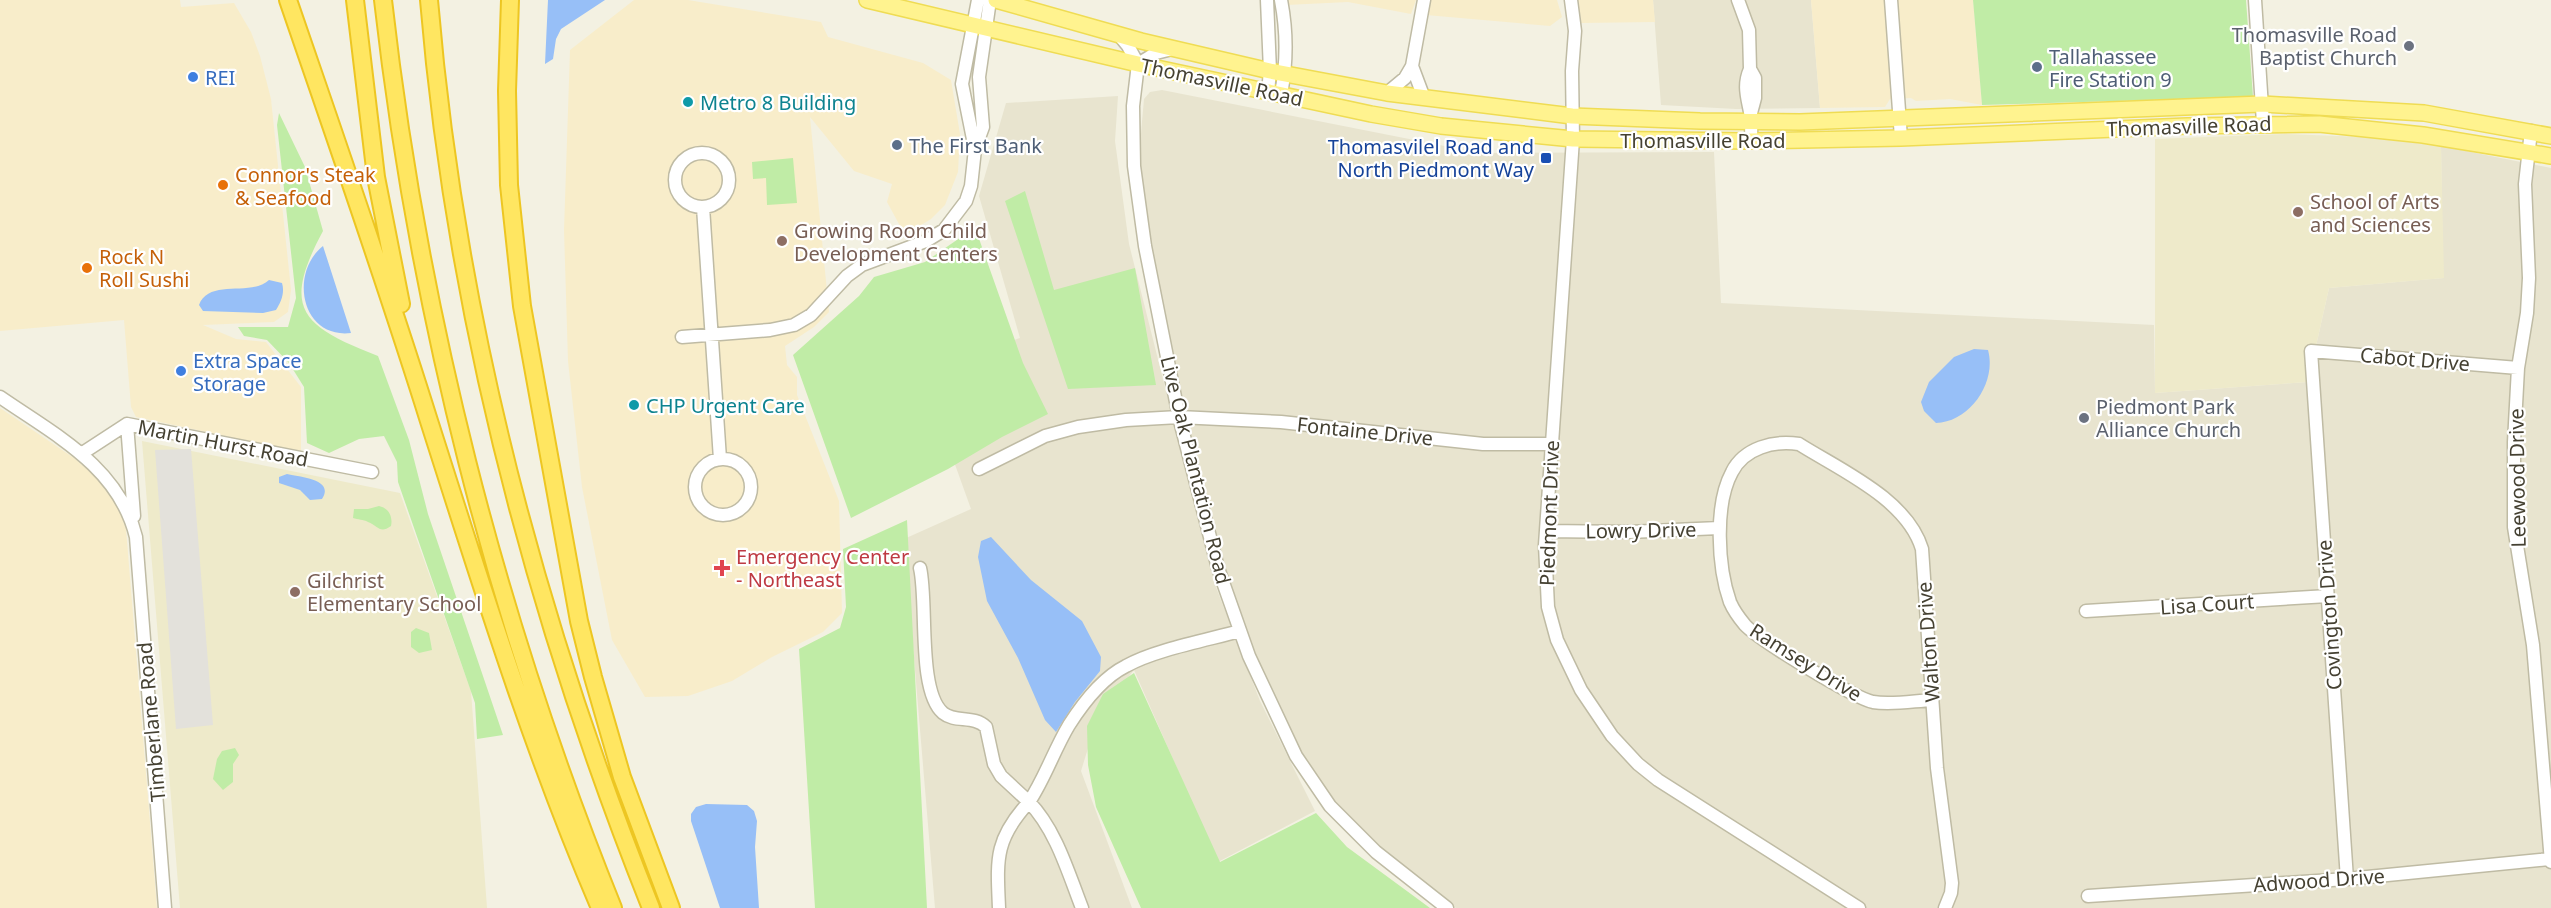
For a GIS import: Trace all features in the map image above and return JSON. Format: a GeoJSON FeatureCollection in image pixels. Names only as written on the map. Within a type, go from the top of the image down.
{"type":"FeatureCollection","features":[{"type":"Feature","properties":{"kind":"highway"},"geometry":{"type":"LineString","coordinates":[[288,0],[373,247],[489,607],[570,837],[600,908]]}},
{"type":"Feature","properties":{"kind":"highway"},"geometry":{"type":"LineString","coordinates":[[356,0],[369,129],[382,211],[402,310],[430,421]]}},
{"type":"Feature","properties":{"kind":"highway"},"geometry":{"type":"LineString","coordinates":[[383,0],[415,215],[441,347],[465,448],[497,568],[533,687],[613,908]]}},
{"type":"Feature","properties":{"kind":"highway"},"geometry":{"type":"LineString","coordinates":[[429,0],[442,123],[459,236],[478,339],[505,459],[568,678],[605,786],[651,908]]}},
{"type":"Feature","properties":{"kind":"highway"},"geometry":{"type":"LineString","coordinates":[[510,0],[507,92],[509,185],[522,306],[579,621],[592,677],[622,777],[671,908]]}},
{"type":"Feature","properties":{"kind":"main road","name":"Thomasville Road"},"geometry":{"type":"LineString","coordinates":[[867,0],[1138,64],[1421,122],[1573,139],[1751,141],[1901,138],[2263,123],[2319,124],[2373,129],[2551,156]]}},
{"type":"Feature","properties":{"kind":"main road","name":"Thomasville Road"},"geometry":{"type":"LineString","coordinates":[[996,0],[1174,49],[1278,72],[1387,93],[1572,116],[1751,117],[1800,122],[2262,104],[2424,113],[2551,136]]}},
{"type":"Feature","properties":{"kind":"main road"},"geometry":{"type":"LineString","coordinates":[[1421,122],[1424,98]]}},
{"type":"Feature","properties":{"kind":"main road"},"geometry":{"type":"LineString","coordinates":[[2119,109],[2120,128]]}},
{"type":"Feature","properties":{"kind":"main road"},"geometry":{"type":"LineString","coordinates":[[1998,113],[2000,133]]}},
{"type":"Feature","properties":{"kind":"street"},"geometry":{"type":"LineString","coordinates":[[978,0],[979,28]]}},
{"type":"Feature","properties":{"kind":"street"},"geometry":{"type":"LineString","coordinates":[[682,337],[770,330],[794,325],[811,315],[847,276],[862,265],[927,241],[944,230],[966,201],[971,186],[975,149],[962,84],[990,0]]}},
{"type":"Feature","properties":{"kind":"street"},"geometry":{"type":"LineString","coordinates":[[1267,0],[1278,72]]}},
{"type":"Feature","properties":{"kind":"street"},"geometry":{"type":"LineString","coordinates":[[1274,93],[1285,27],[1281,0]]}},
{"type":"Feature","properties":{"kind":"street"},"geometry":{"type":"LineString","coordinates":[[1387,93],[1405,78],[1412,66],[1424,0]]}},
{"type":"Feature","properties":{"kind":"street","name":"Piedmont Drive"},"geometry":{"type":"LineString","coordinates":[[1570,0],[1575,31],[1572,71],[1573,139],[1546,531],[1546,586],[1550,621],[1581,690],[1612,736],[1638,764],[1658,780],[1859,908]]}},
{"type":"Feature","properties":{"kind":"street"},"geometry":{"type":"LineString","coordinates":[[1738,0],[1749,30],[1750,69],[1755,78],[1751,141]]}},
{"type":"Feature","properties":{"kind":"street"},"geometry":{"type":"LineString","coordinates":[[1891,0],[1901,138]]}},
{"type":"Feature","properties":{"kind":"street"},"geometry":{"type":"LineString","coordinates":[[2256,0],[2263,123]]}},
{"type":"Feature","properties":{"kind":"street"},"geometry":{"type":"LineString","coordinates":[[1118,34],[1138,64],[1156,53],[1174,49]]}},
{"type":"Feature","properties":{"kind":"street","name":"Live Oak Plantation Road"},"geometry":{"type":"LineString","coordinates":[[1138,64],[1132,116],[1135,176],[1144,246],[1179,417],[1205,523],[1240,631],[1296,756],[1324,798],[1376,852],[1447,908]]}},
{"type":"Feature","properties":{"kind":"street"},"geometry":{"type":"LineString","coordinates":[[1412,66],[1424,98]]}},
{"type":"Feature","properties":{"kind":"street","name":"Leewood Drive"},"geometry":{"type":"LineString","coordinates":[[2531,131],[2525,184],[2529,278],[2527,314],[2518,368],[2514,442],[2514,527],[2533,645],[2550,861]]}},
{"type":"Feature","properties":{"kind":"street"},"geometry":{"type":"LineString","coordinates":[[700,152],[711,153],[720,159],[728,169],[729,183],[727,193],[719,201],[703,207],[693,205],[683,199],[675,182],[680,164],[689,156],[700,152]]}},
{"type":"Feature","properties":{"kind":"street"},"geometry":{"type":"LineString","coordinates":[[703,207],[720,459]]}},
{"type":"Feature","properties":{"kind":"street","name":"Cabot Drive"},"geometry":{"type":"LineString","coordinates":[[2312,351],[2518,368]]}},
{"type":"Feature","properties":{"kind":"street","name":"Covington Drive"},"geometry":{"type":"LineString","coordinates":[[2312,351],[2347,879]]}},
{"type":"Feature","properties":{"kind":"street","name":"Timberlane Road"},"geometry":{"type":"LineString","coordinates":[[0,397],[81,454],[108,479],[131,516],[136,537]]}},
{"type":"Feature","properties":{"kind":"street"},"geometry":{"type":"LineString","coordinates":[[979,469],[1023,446],[1068,429],[1126,420],[1179,417]]}},
{"type":"Feature","properties":{"kind":"street","name":"Fontaine Drive"},"geometry":{"type":"LineString","coordinates":[[1179,417],[1281,422],[1483,444],[1551,444]]}},
{"type":"Feature","properties":{"kind":"street","name":"Timberlane Road"},"geometry":{"type":"LineString","coordinates":[[128,424],[165,908]]}},
{"type":"Feature","properties":{"kind":"street","name":"Martin Hurst Road"},"geometry":{"type":"LineString","coordinates":[[81,454],[128,424],[372,472]]}},
{"type":"Feature","properties":{"kind":"street","name":"Lowry Drive"},"geometry":{"type":"LineString","coordinates":[[1546,531],[1629,532],[1719,528],[1732,472],[1744,457],[1759,448],[1790,443]]}},
{"type":"Feature","properties":{"kind":"street","name":"Walton Drive"},"geometry":{"type":"LineString","coordinates":[[1790,443],[1798,444],[1889,501],[1906,517],[1918,537],[1922,549],[1937,768],[1952,883],[1945,908]]}},
{"type":"Feature","properties":{"kind":"street"},"geometry":{"type":"LineString","coordinates":[[720,459],[733,461],[741,466],[750,483],[748,499],[743,506],[732,513],[710,511],[703,506],[696,490],[697,477],[702,470],[711,462],[720,459]]}},
{"type":"Feature","properties":{"kind":"street","name":"Ramsey Drive"},"geometry":{"type":"LineString","coordinates":[[1719,528],[1731,602],[1745,625],[1770,644],[1870,702],[1932,700]]}},
{"type":"Feature","properties":{"kind":"street"},"geometry":{"type":"LineString","coordinates":[[920,568],[926,656],[933,697],[939,709],[947,716],[976,720],[986,726],[994,764],[1001,776],[1029,802],[1042,818],[1053,837],[1082,908]]}},
{"type":"Feature","properties":{"kind":"street","name":"Lisa Court"},"geometry":{"type":"LineString","coordinates":[[2086,612],[2328,596]]}},
{"type":"Feature","properties":{"kind":"street"},"geometry":{"type":"LineString","coordinates":[[999,908],[998,854],[1009,828],[1041,784],[1070,724],[1084,705],[1112,675],[1138,660],[1240,631]]}},
{"type":"Feature","properties":{"kind":"street","name":"Adwood Drive"},"geometry":{"type":"LineString","coordinates":[[2088,896],[2347,879],[2550,861]]}},
{"type":"Feature","properties":{"kind":"shaded area"},"geometry":{"type":"Polygon","coordinates":[[[0,0],[180,0],[181,7],[234,3],[251,32],[271,99],[291,290],[288,312],[274,322],[203,325],[236,339],[266,342],[301,387],[301,452],[136,417],[131,407],[124,320],[0,331],[0,0]]]}},
{"type":"Feature","properties":{"kind":"shaded area"},"geometry":{"type":"Polygon","coordinates":[[[634,0],[688,0],[821,22],[828,37],[923,63],[951,80],[960,134],[958,172],[945,205],[931,219],[905,235],[887,202],[892,184],[854,171],[810,117],[829,312],[814,327],[785,346],[787,365],[797,377],[797,395],[839,501],[842,613],[823,632],[772,657],[732,681],[688,696],[645,697],[612,640],[582,487],[568,361],[564,230],[570,50],[634,0]]]}},
{"type":"Feature","properties":{"kind":"shaded area"},"geometry":{"type":"Polygon","coordinates":[[[1285,0],[1416,0],[1411,14],[1348,2],[1286,5],[1285,0]]]}},
{"type":"Feature","properties":{"kind":"shaded area"},"geometry":{"type":"Polygon","coordinates":[[[1430,0],[1557,0],[1562,17],[1550,26],[1426,15],[1430,0]]]}},
{"type":"Feature","properties":{"kind":"shaded area"},"geometry":{"type":"Polygon","coordinates":[[[1577,0],[1653,0],[1655,22],[1581,23],[1577,0]]]}},
{"type":"Feature","properties":{"kind":"shaded area"},"geometry":{"type":"Polygon","coordinates":[[[1653,0],[1811,0],[1820,108],[1736,109],[1661,105],[1653,0]]]}},
{"type":"Feature","properties":{"kind":"shaded area"},"geometry":{"type":"Polygon","coordinates":[[[1811,0],[1973,0],[1982,105],[1950,99],[1916,101],[1911,98],[1890,99],[1885,107],[1820,108],[1811,0]]]}},
{"type":"Feature","properties":{"kind":"shaded area"},"geometry":{"type":"Polygon","coordinates":[[[1162,90],[1480,153],[1714,152],[1721,303],[2154,325],[2155,393],[2308,382],[2307,346],[2316,346],[2329,288],[2443,278],[2441,146],[2551,168],[2551,908],[1456,908],[1360,832],[1323,793],[1306,765],[1245,633],[1202,500],[1157,285],[1138,167],[1144,99],[1150,92],[1162,90]]]}},
{"type":"Feature","properties":{"kind":"shaded area"},"geometry":{"type":"Polygon","coordinates":[[[1118,96],[1115,141],[1129,244],[1214,582],[1260,701],[1315,811],[1218,862],[1134,670],[1098,716],[1081,771],[1132,908],[935,908],[904,539],[971,509],[921,370],[1020,338],[979,196],[1006,103],[1118,96]]]}},
{"type":"Feature","properties":{"kind":"shaded area","name":"School of Arts and Sciences"},"geometry":{"type":"Polygon","coordinates":[[[2285,134],[2363,137],[2441,146],[2444,278],[2329,288],[2316,346],[2307,346],[2308,382],[2155,393],[2155,139],[2285,134]]]}},
{"type":"Feature","properties":{"kind":"shaded area"},"geometry":{"type":"Polygon","coordinates":[[[0,408],[74,458],[97,478],[119,509],[126,529],[157,908],[0,908],[0,408]]]}},
{"type":"Feature","properties":{"kind":"shaded area","name":"Gilchrist Elementary School"},"geometry":{"type":"Polygon","coordinates":[[[142,441],[400,493],[471,691],[487,908],[180,908],[142,441]]]}},
{"type":"Feature","properties":{"kind":"shaded area"},"geometry":{"type":"Polygon","coordinates":[[[191,449],[213,725],[176,729],[155,450],[191,449]]]}},
{"type":"Feature","properties":{"kind":"green space"},"geometry":{"type":"Polygon","coordinates":[[[1973,0],[2246,0],[2253,97],[1982,105],[1973,0]]]}},
{"type":"Feature","properties":{"kind":"green space"},"geometry":{"type":"Polygon","coordinates":[[[279,113],[305,167],[323,231],[303,279],[302,297],[306,312],[316,324],[331,335],[378,356],[409,440],[428,514],[503,735],[477,739],[475,703],[398,482],[397,462],[384,436],[359,439],[329,453],[307,443],[304,387],[289,363],[267,340],[244,336],[238,327],[288,327],[296,298],[277,125],[279,113]]]}},
{"type":"Feature","properties":{"kind":"green space"},"geometry":{"type":"Polygon","coordinates":[[[793,158],[797,203],[767,205],[766,178],[753,179],[752,162],[793,158]]]}},
{"type":"Feature","properties":{"kind":"green space"},"geometry":{"type":"Polygon","coordinates":[[[1025,191],[1054,290],[1135,268],[1156,385],[1068,389],[1005,201],[1025,191]]]}},
{"type":"Feature","properties":{"kind":"green space"},"geometry":{"type":"Polygon","coordinates":[[[977,233],[1023,363],[1048,414],[1002,437],[948,469],[851,518],[793,355],[859,296],[874,277],[925,262],[964,235],[977,233]]]}},
{"type":"Feature","properties":{"kind":"green space"},"geometry":{"type":"Polygon","coordinates":[[[379,506],[388,511],[391,516],[391,526],[387,528],[382,529],[366,521],[353,518],[354,509],[379,506]]]}},
{"type":"Feature","properties":{"kind":"green space"},"geometry":{"type":"Polygon","coordinates":[[[907,520],[927,908],[815,908],[799,649],[840,628],[846,607],[843,549],[907,520]]]}},
{"type":"Feature","properties":{"kind":"green space"},"geometry":{"type":"Polygon","coordinates":[[[416,628],[429,633],[432,650],[419,653],[411,647],[411,632],[416,628]]]}},
{"type":"Feature","properties":{"kind":"green space"},"geometry":{"type":"Polygon","coordinates":[[[1134,673],[1220,862],[1316,813],[1347,847],[1430,908],[1141,908],[1096,807],[1088,765],[1087,726],[1103,694],[1134,673]]]}},
{"type":"Feature","properties":{"kind":"green space"},"geometry":{"type":"Polygon","coordinates":[[[235,748],[239,755],[233,764],[233,782],[223,790],[213,779],[217,759],[222,751],[235,748]]]}},
{"type":"Feature","properties":{"kind":"water"},"geometry":{"type":"Polygon","coordinates":[[[548,0],[605,0],[561,29],[556,39],[553,59],[545,64],[548,0]]]}},
{"type":"Feature","properties":{"kind":"water"},"geometry":{"type":"Polygon","coordinates":[[[323,246],[351,333],[334,332],[321,326],[311,315],[306,302],[304,287],[306,272],[312,258],[323,246]]]}},
{"type":"Feature","properties":{"kind":"water"},"geometry":{"type":"Polygon","coordinates":[[[269,280],[282,283],[282,297],[276,310],[263,313],[203,311],[199,305],[204,297],[212,292],[252,287],[269,280]]]}},
{"type":"Feature","properties":{"kind":"water"},"geometry":{"type":"Polygon","coordinates":[[[1974,349],[1988,350],[1990,362],[1984,387],[1970,408],[1960,416],[1936,423],[1924,411],[1921,402],[1929,382],[1954,357],[1974,349]]]}},
{"type":"Feature","properties":{"kind":"water"},"geometry":{"type":"Polygon","coordinates":[[[287,474],[320,483],[325,492],[322,499],[310,500],[300,490],[279,483],[279,477],[287,474]]]}},
{"type":"Feature","properties":{"kind":"water"},"geometry":{"type":"Polygon","coordinates":[[[991,537],[1031,580],[1082,621],[1101,657],[1100,671],[1075,702],[1056,732],[1045,720],[1018,658],[987,601],[978,557],[981,541],[991,537]]]}},
{"type":"Feature","properties":{"kind":"water"},"geometry":{"type":"Polygon","coordinates":[[[706,804],[747,805],[754,811],[757,821],[755,847],[759,908],[720,908],[691,821],[691,814],[696,807],[706,804]]]}},
{"type":"Feature","properties":{"kind":"place","name":"Thomasville Road Baptist Church"},"geometry":{"type":"Point","coordinates":[2409,46]}},
{"type":"Feature","properties":{"kind":"place","name":"Tallahassee Fire Station 9"},"geometry":{"type":"Point","coordinates":[2037,67]}},
{"type":"Feature","properties":{"kind":"place","name":"REI"},"geometry":{"type":"Point","coordinates":[193,77]}},
{"type":"Feature","properties":{"kind":"place","name":"Metro 8 Building"},"geometry":{"type":"Point","coordinates":[688,102]}},
{"type":"Feature","properties":{"kind":"place","name":"The First Bank"},"geometry":{"type":"Point","coordinates":[897,145]}},
{"type":"Feature","properties":{"kind":"place","name":"Thomasvilel Road and North Piedmont Way"},"geometry":{"type":"Point","coordinates":[1546,158]}},
{"type":"Feature","properties":{"kind":"place","name":"Connor's Steak & Seafood"},"geometry":{"type":"Point","coordinates":[223,185]}},
{"type":"Feature","properties":{"kind":"place","name":"School of Arts and Sciences"},"geometry":{"type":"Point","coordinates":[2298,212]}},
{"type":"Feature","properties":{"kind":"place","name":"Growing Room Child Development Centers"},"geometry":{"type":"Point","coordinates":[782,241]}},
{"type":"Feature","properties":{"kind":"place","name":"Rock N Roll Sushi"},"geometry":{"type":"Point","coordinates":[87,268]}},
{"type":"Feature","properties":{"kind":"place","name":"Extra Space Storage"},"geometry":{"type":"Point","coordinates":[181,371]}},
{"type":"Feature","properties":{"kind":"place","name":"CHP Urgent Care"},"geometry":{"type":"Point","coordinates":[634,405]}},
{"type":"Feature","properties":{"kind":"place","name":"Piedmont Park Alliance Church"},"geometry":{"type":"Point","coordinates":[2084,418]}},
{"type":"Feature","properties":{"kind":"place","name":"Emergency Center - Northeast"},"geometry":{"type":"Point","coordinates":[722,568]}},
{"type":"Feature","properties":{"kind":"place","name":"Gilchrist Elementary School"},"geometry":{"type":"Point","coordinates":[295,592]}}]}
